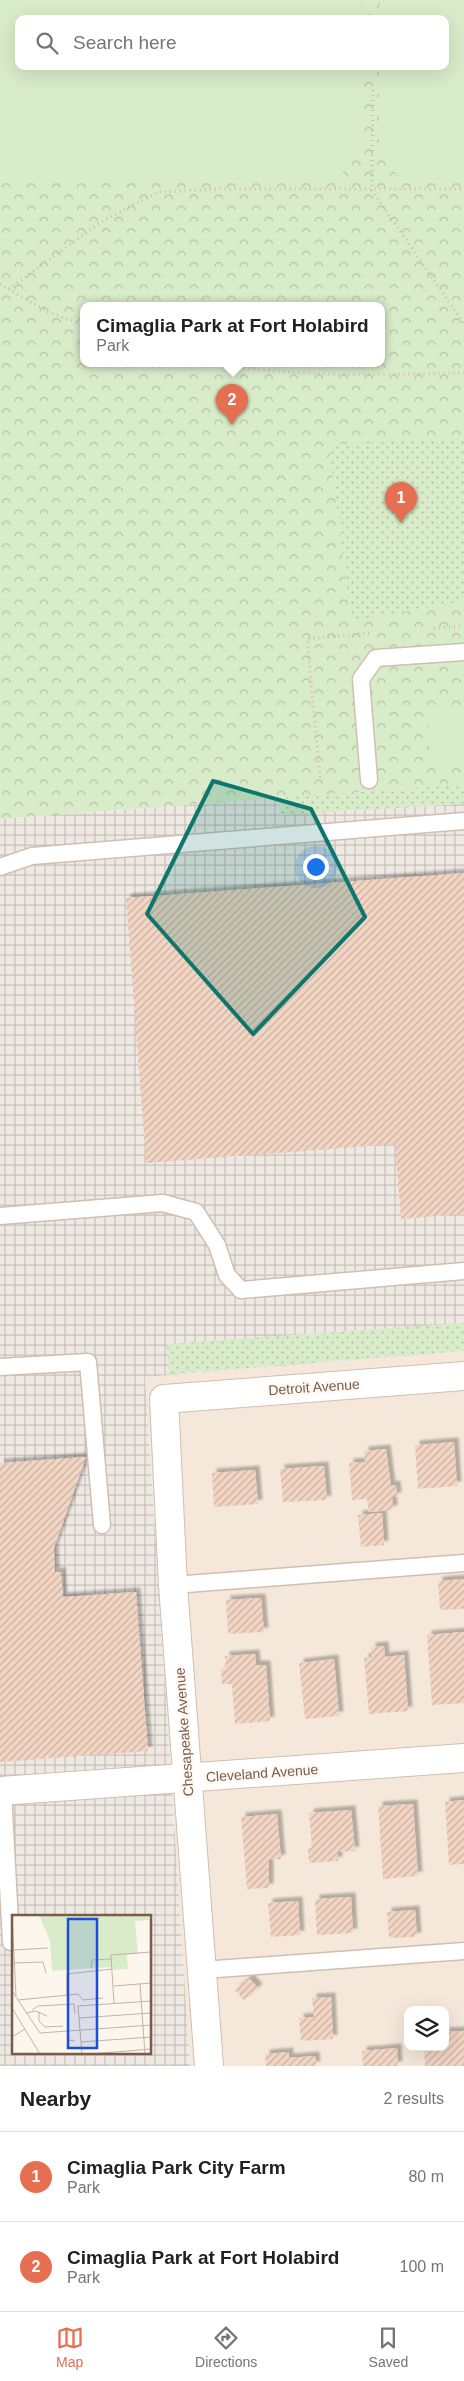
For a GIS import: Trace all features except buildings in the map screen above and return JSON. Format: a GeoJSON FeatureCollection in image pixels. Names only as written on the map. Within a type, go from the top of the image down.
{"type":"FeatureCollection","features":[{"type":"Feature","properties":{"kind":"street","name":"Detroit Avenue"},"geometry":{"type":"LineString","coordinates":[[164,1398],[464,1376]]}},
{"type":"Feature","properties":{"kind":"street","name":"Chesapeake Avenue"},"geometry":{"type":"LineString","coordinates":[[164,1398],[173,1585],[209,2066]]}},
{"type":"Feature","properties":{"kind":"street","name":"Cleveland Avenue"},"geometry":{"type":"LineString","coordinates":[[1,1791],[464,1758]]}},
{"type":"Feature","properties":{"kind":"lane"},"geometry":{"type":"LineString","coordinates":[[368,780],[361,679],[376,658],[464,652]]}},
{"type":"Feature","properties":{"kind":"lane"},"geometry":{"type":"LineString","coordinates":[[0,867],[32,856],[464,821]]}},
{"type":"Feature","properties":{"kind":"lane"},"geometry":{"type":"LineString","coordinates":[[0,1216],[162,1203],[196,1212],[216,1245],[227,1275],[241,1290],[464,1271]]}},
{"type":"Feature","properties":{"kind":"lane"},"geometry":{"type":"LineString","coordinates":[[0,1367],[88,1362],[102,1525]]}},
{"type":"Feature","properties":{"kind":"lane"},"geometry":{"type":"LineString","coordinates":[[173,1585],[464,1563]]}},
{"type":"Feature","properties":{"kind":"lane"},"geometry":{"type":"LineString","coordinates":[[1,1791],[12,1942]]}},
{"type":"Feature","properties":{"kind":"lane"},"geometry":{"type":"LineString","coordinates":[[203,1970],[464,1951]]}},
{"type":"Feature","properties":{"kind":"path"},"geometry":{"type":"LineString","coordinates":[[373,90],[372,190],[464,324]]}},
{"type":"Feature","properties":{"kind":"path"},"geometry":{"type":"LineString","coordinates":[[9,289],[101,222],[158,192],[220,189],[464,189]]}},
{"type":"Feature","properties":{"kind":"path"},"geometry":{"type":"LineString","coordinates":[[0,284],[48,312],[80,324]]}},
{"type":"Feature","properties":{"kind":"path"},"geometry":{"type":"LineString","coordinates":[[236,367],[351,375],[464,373]]}},
{"type":"Feature","properties":{"kind":"highlighted area"},"geometry":{"type":"Polygon","coordinates":[[[213,781],[311,809],[365,917],[253,1034],[147,914],[213,781]]]}},
{"type":"Feature","properties":{"kind":"shaded area"},"geometry":{"type":"Polygon","coordinates":[[[464,784],[464,1351],[145,1377],[190,2066],[0,2066],[0,819],[464,784]]]}},
{"type":"Feature","properties":{"kind":"shaded area"},"geometry":{"type":"Polygon","coordinates":[[[464,1351],[464,2066],[190,2066],[145,1376],[464,1351]]]}},
{"type":"Feature","properties":{"kind":"green space"},"geometry":{"type":"Polygon","coordinates":[[[0,0],[464,0],[464,784],[0,819],[0,0]]]}},
{"type":"Feature","properties":{"kind":"green space"},"geometry":{"type":"Polygon","coordinates":[[[0,0],[360,0],[360,15],[15,15],[15,70],[362,70],[364,147],[336,181],[0,176],[0,0]]]}},
{"type":"Feature","properties":{"kind":"green space"},"geometry":{"type":"Polygon","coordinates":[[[380,0],[464,0],[464,181],[403,183],[379,150],[379,70],[449,70],[449,15],[380,15],[380,0]]]}},
{"type":"Feature","properties":{"kind":"green space"},"geometry":{"type":"Polygon","coordinates":[[[464,438],[464,601],[351,621],[329,445],[464,438]]]}},
{"type":"Feature","properties":{"kind":"green space"},"geometry":{"type":"Polygon","coordinates":[[[464,705],[464,763],[431,765],[427,708],[464,705]]]}},
{"type":"Feature","properties":{"kind":"green space"},"geometry":{"type":"Polygon","coordinates":[[[464,784],[464,804],[280,815],[278,798],[464,784]]]}},
{"type":"Feature","properties":{"kind":"green space"},"geometry":{"type":"Polygon","coordinates":[[[464,1323],[464,1351],[169,1374],[167,1344],[464,1323]]]}},
{"type":"Feature","properties":{"kind":"place","name":"Cimaglia Park at Fort Holabird"},"geometry":{"type":"Point","coordinates":[232,425]}},
{"type":"Feature","properties":{"kind":"place","name":"Cimaglia Park City Farm"},"geometry":{"type":"Point","coordinates":[401,523]}}]}
